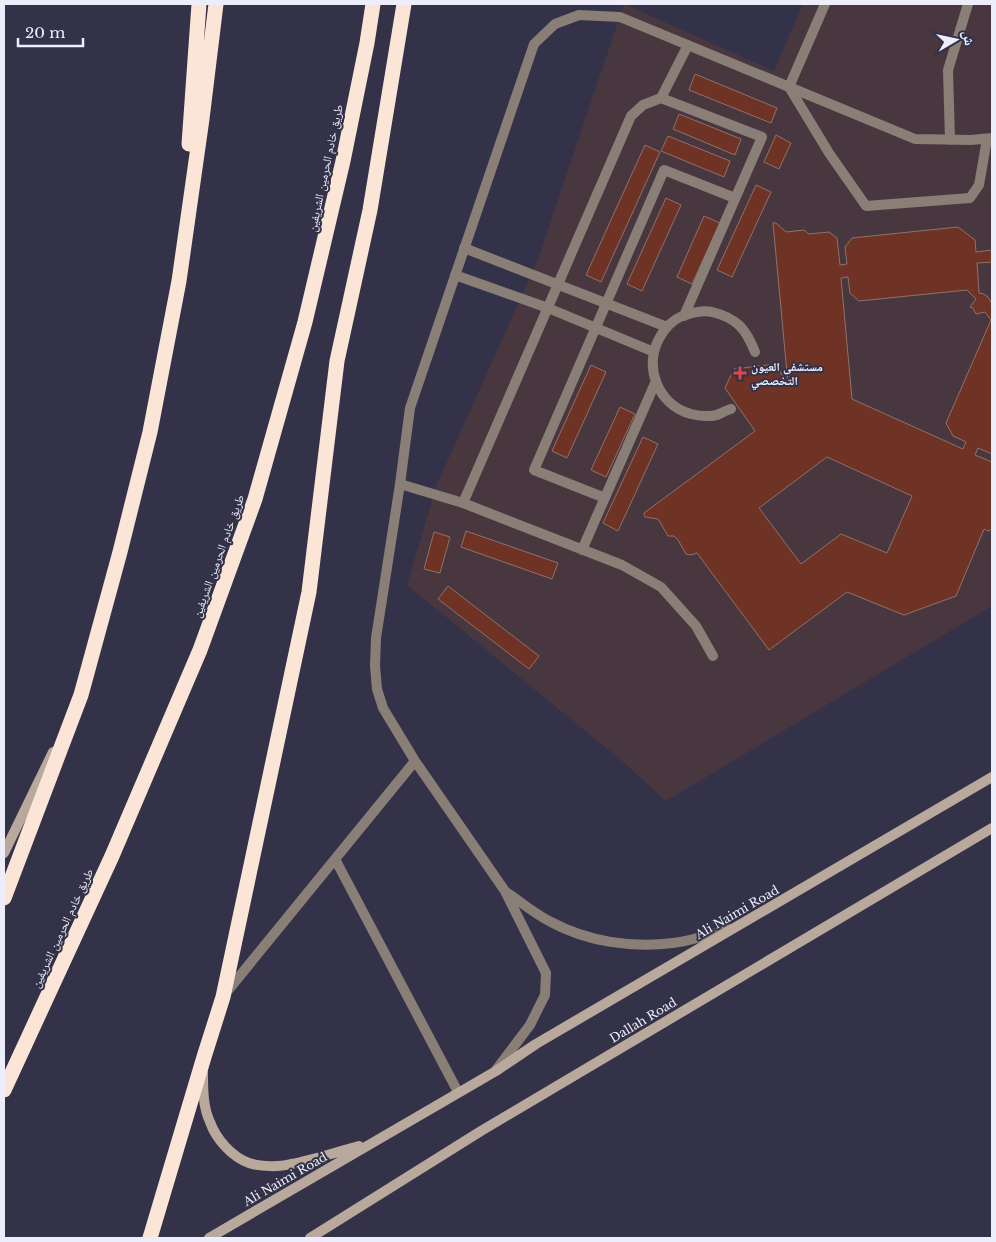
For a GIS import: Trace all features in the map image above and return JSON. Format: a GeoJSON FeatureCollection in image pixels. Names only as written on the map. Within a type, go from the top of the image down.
{"type":"FeatureCollection","features":[{"type":"Feature","properties":{"kind":"highway"},"geometry":{"type":"LineString","coordinates":[[179,281],[199,4]]}},
{"type":"Feature","properties":{"kind":"highway"},"geometry":{"type":"LineString","coordinates":[[4,898],[80,694],[120,552],[150,432],[179,281],[216,4]]}},
{"type":"Feature","properties":{"kind":"highway","name":"طريق خادم الحرمين الشريفين"},"geometry":{"type":"LineString","coordinates":[[4,1090],[112,856],[200,650],[255,500],[305,322],[343,161],[373,4]]}},
{"type":"Feature","properties":{"kind":"highway"},"geometry":{"type":"LineString","coordinates":[[150,1238],[223,997],[309,592],[337,361],[370,210],[404,4]]}},
{"type":"Feature","properties":{"kind":"main road"},"geometry":{"type":"LineString","coordinates":[[4,853],[80,694]]}},
{"type":"Feature","properties":{"kind":"main road","name":"Ali Naimi Road"},"geometry":{"type":"LineString","coordinates":[[496,1071],[536,1044],[992,777]]}},
{"type":"Feature","properties":{"kind":"main road","name":"Dallah Road"},"geometry":{"type":"LineString","coordinates":[[310,1238],[489,1126],[992,828]]}},
{"type":"Feature","properties":{"kind":"main road"},"geometry":{"type":"LineString","coordinates":[[204,1057],[203,1098],[210,1122],[220,1141],[233,1154],[250,1163],[268,1166],[291,1165],[374,1142],[496,1071]]}},
{"type":"Feature","properties":{"kind":"main road","name":"Ali Naimi Road"},"geometry":{"type":"LineString","coordinates":[[210,1238],[374,1142]]}},
{"type":"Feature","properties":{"kind":"lane"},"geometry":{"type":"LineString","coordinates":[[790,87],[825,4]]}},
{"type":"Feature","properties":{"kind":"lane"},"geometry":{"type":"LineString","coordinates":[[950,140],[948,70],[968,4]]}},
{"type":"Feature","properties":{"kind":"lane"},"geometry":{"type":"LineString","coordinates":[[496,1071],[530,1025],[545,995],[546,973],[505,891],[415,761],[383,708],[377,688],[375,666],[376,638],[410,408],[534,44],[554,24],[579,15],[620,17],[790,87],[915,140],[989,139],[979,185],[970,198],[866,206],[829,153],[790,87]]}},
{"type":"Feature","properties":{"kind":"lane"},"geometry":{"type":"LineString","coordinates":[[463,503],[631,116],[643,105],[661,98],[688,45]]}},
{"type":"Feature","properties":{"kind":"lane"},"geometry":{"type":"LineString","coordinates":[[661,98],[762,137],[684,316]]}},
{"type":"Feature","properties":{"kind":"lane"},"geometry":{"type":"LineString","coordinates":[[605,498],[534,470],[606,303],[664,170],[735,198]]}},
{"type":"Feature","properties":{"kind":"lane"},"geometry":{"type":"LineString","coordinates":[[464,248],[667,327]]}},
{"type":"Feature","properties":{"kind":"lane"},"geometry":{"type":"LineString","coordinates":[[455,275],[548,308],[654,352]]}},
{"type":"Feature","properties":{"kind":"lane"},"geometry":{"type":"LineString","coordinates":[[731,408],[716,415],[700,416],[684,412],[670,404],[660,391],[653,376],[652,359],[656,343],[667,327],[677,319],[692,313],[709,311],[724,315],[738,324],[749,336],[755,352]]}},
{"type":"Feature","properties":{"kind":"lane"},"geometry":{"type":"LineString","coordinates":[[582,550],[656,381]]}},
{"type":"Feature","properties":{"kind":"lane"},"geometry":{"type":"LineString","coordinates":[[400,484],[463,503],[622,565],[661,586],[696,626],[712,656]]}},
{"type":"Feature","properties":{"kind":"lane"},"geometry":{"type":"LineString","coordinates":[[223,997],[415,761]]}},
{"type":"Feature","properties":{"kind":"lane"},"geometry":{"type":"LineString","coordinates":[[335,859],[458,1092]]}},
{"type":"Feature","properties":{"kind":"lane"},"geometry":{"type":"LineString","coordinates":[[505,891],[550,922],[579,935],[612,943],[645,945],[675,943],[736,928]]}},
{"type":"Feature","properties":{"kind":"shaded area","name":"مستشفى العيون التخصصي"},"geometry":{"type":"Polygon","coordinates":[[[624,4],[774,71],[803,4],[992,4],[992,606],[666,801],[622,761],[407,585],[437,484],[537,262],[624,4]]]}},
{"type":"Feature","properties":{"kind":"building"},"geometry":{"type":"Polygon","coordinates":[[[695,74],[777,108],[771,123],[689,90],[695,74]]]}},
{"type":"Feature","properties":{"kind":"building"},"geometry":{"type":"Polygon","coordinates":[[[679,114],[741,139],[735,155],[673,129],[679,114]]]}},
{"type":"Feature","properties":{"kind":"building"},"geometry":{"type":"Polygon","coordinates":[[[776,135],[791,143],[779,169],[764,162],[776,135]]]}},
{"type":"Feature","properties":{"kind":"building"},"geometry":{"type":"Polygon","coordinates":[[[668,136],[730,161],[724,177],[661,151],[668,136]]]}},
{"type":"Feature","properties":{"kind":"building"},"geometry":{"type":"Polygon","coordinates":[[[645,145],[660,152],[601,282],[586,275],[645,145]]]}},
{"type":"Feature","properties":{"kind":"building"},"geometry":{"type":"Polygon","coordinates":[[[756,185],[771,192],[732,277],[717,270],[756,185]]]}},
{"type":"Feature","properties":{"kind":"building"},"geometry":{"type":"Polygon","coordinates":[[[666,198],[681,205],[642,291],[627,284],[666,198]]]}},
{"type":"Feature","properties":{"kind":"building"},"geometry":{"type":"Polygon","coordinates":[[[704,216],[720,223],[692,284],[677,277],[704,216]]]}},
{"type":"Feature","properties":{"kind":"building"},"geometry":{"type":"Polygon","coordinates":[[[773,223],[776,223],[786,232],[804,230],[809,234],[829,232],[837,238],[840,265],[847,264],[845,247],[852,238],[958,227],[975,240],[976,252],[992,250],[992,262],[977,263],[979,293],[988,297],[992,304],[992,454],[978,448],[975,455],[992,462],[992,529],[988,531],[984,529],[956,596],[904,615],[847,592],[769,650],[697,553],[686,554],[674,536],[668,536],[658,519],[645,517],[644,513],[755,431],[725,388],[734,369],[775,364],[788,384],[773,223]],[[848,277],[841,278],[852,399],[963,449],[966,442],[953,436],[946,423],[991,320],[985,312],[976,314],[973,308],[970,307],[976,299],[967,290],[859,301],[850,293],[848,277]],[[827,457],[759,508],[801,564],[841,534],[887,553],[912,496],[827,457]]]}},
{"type":"Feature","properties":{"kind":"building"},"geometry":{"type":"Polygon","coordinates":[[[591,365],[606,372],[567,458],[552,451],[591,365]]]}},
{"type":"Feature","properties":{"kind":"building"},"geometry":{"type":"Polygon","coordinates":[[[620,407],[635,414],[606,477],[591,470],[620,407]]]}},
{"type":"Feature","properties":{"kind":"building"},"geometry":{"type":"Polygon","coordinates":[[[643,437],[658,444],[618,531],[603,523],[643,437]]]}},
{"type":"Feature","properties":{"kind":"building"},"geometry":{"type":"Polygon","coordinates":[[[466,531],[558,563],[552,579],[461,547],[466,531]]]}},
{"type":"Feature","properties":{"kind":"building"},"geometry":{"type":"Polygon","coordinates":[[[434,532],[450,537],[440,573],[424,569],[434,532]]]}},
{"type":"Feature","properties":{"kind":"building"},"geometry":{"type":"Polygon","coordinates":[[[448,586],[539,656],[529,669],[438,599],[448,586]]]}},
{"type":"Feature","properties":{"kind":"place","name":"مستشفى العيون التخصصي"},"geometry":{"type":"Point","coordinates":[740,373]}}]}
